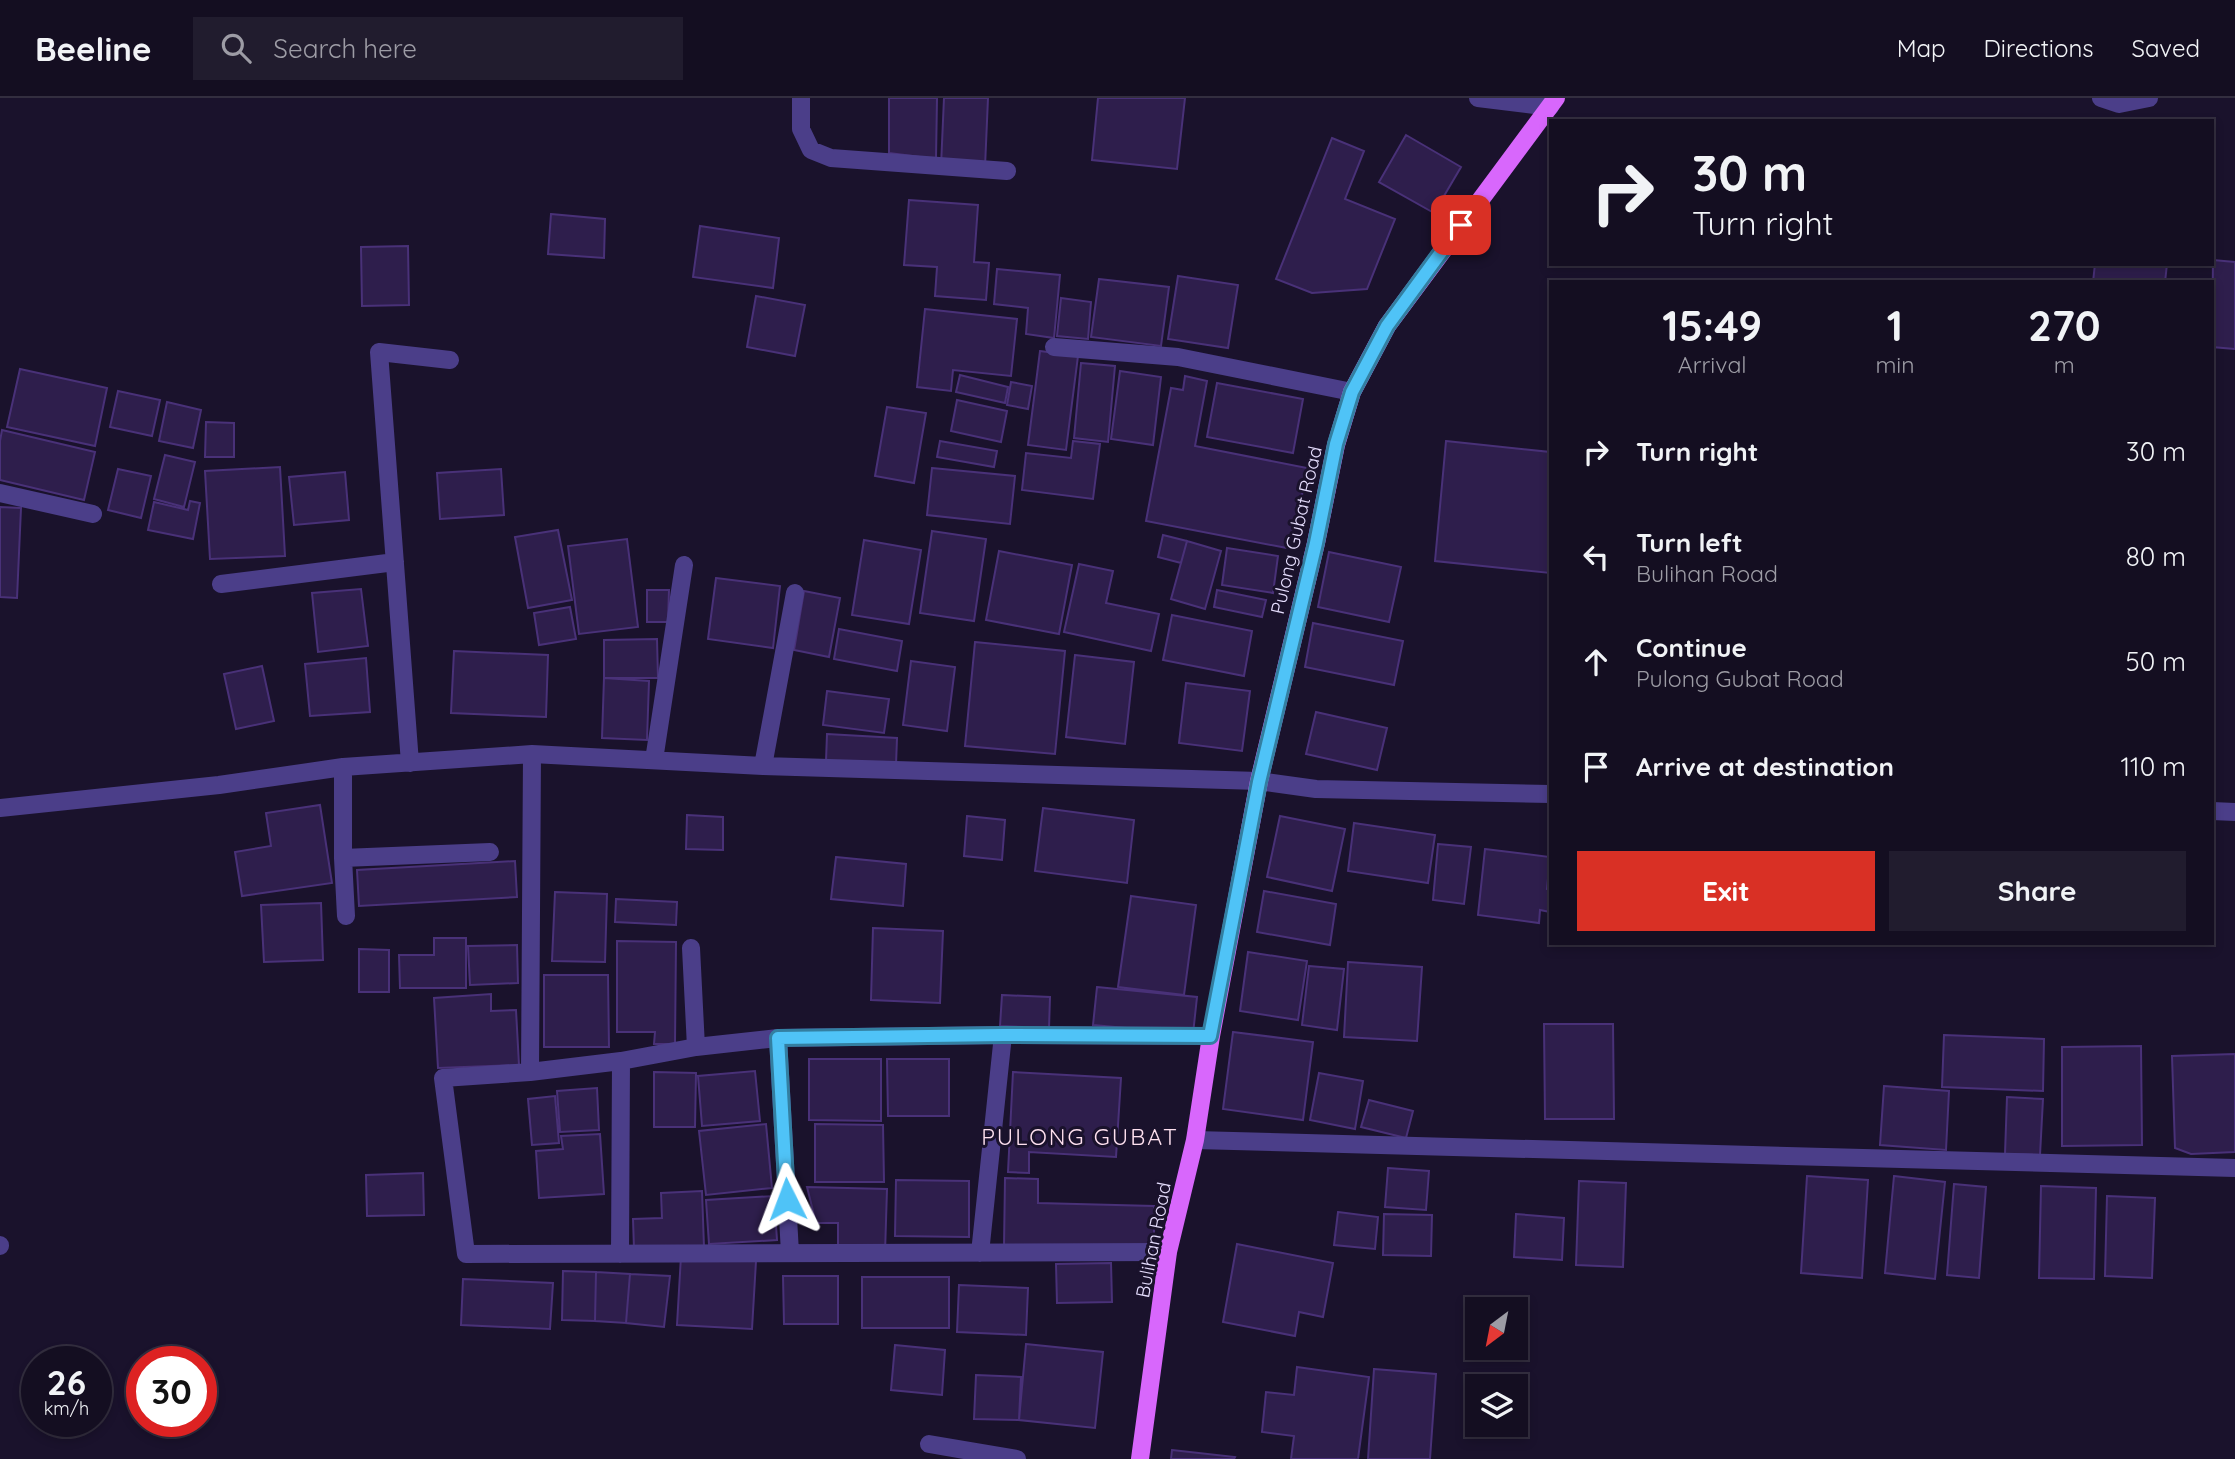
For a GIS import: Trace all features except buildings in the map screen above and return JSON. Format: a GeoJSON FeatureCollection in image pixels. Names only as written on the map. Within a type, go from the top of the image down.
{"type":"FeatureCollection","features":[{"type":"Feature","properties":{"kind":"main road","name":"Pulong Gubat Road"},"geometry":{"type":"LineString","coordinates":[[1259,782],[1316,543],[1336,444],[1352,392],[1387,326],[1553,103]]}},
{"type":"Feature","properties":{"kind":"main road","name":"Bulihan Road"},"geometry":{"type":"LineString","coordinates":[[1140,1459],[1168,1252],[1195,1140],[1210,1036],[1259,782]]}},
{"type":"Feature","properties":{"kind":"street"},"geometry":{"type":"LineString","coordinates":[[801,98],[801,129],[811,150],[831,158],[1007,171]]}},
{"type":"Feature","properties":{"kind":"street"},"geometry":{"type":"LineString","coordinates":[[1478,98],[1553,103]]}},
{"type":"Feature","properties":{"kind":"street"},"geometry":{"type":"LineString","coordinates":[[2101,98],[2119,104],[2149,98]]}},
{"type":"Feature","properties":{"kind":"street"},"geometry":{"type":"LineString","coordinates":[[1054,348],[1178,357],[1352,392]]}},
{"type":"Feature","properties":{"kind":"street"},"geometry":{"type":"LineString","coordinates":[[410,763],[379,352],[450,360]]}},
{"type":"Feature","properties":{"kind":"street"},"geometry":{"type":"LineString","coordinates":[[0,493],[93,514]]}},
{"type":"Feature","properties":{"kind":"street"},"geometry":{"type":"LineString","coordinates":[[221,584],[395,562]]}},
{"type":"Feature","properties":{"kind":"street"},"geometry":{"type":"LineString","coordinates":[[654,760],[684,565]]}},
{"type":"Feature","properties":{"kind":"street"},"geometry":{"type":"LineString","coordinates":[[764,766],[795,593]]}},
{"type":"Feature","properties":{"kind":"street"},"geometry":{"type":"LineString","coordinates":[[0,808],[219,785],[342,767],[532,754],[764,766],[1259,782],[1316,789],[1549,794]]}},
{"type":"Feature","properties":{"kind":"street"},"geometry":{"type":"LineString","coordinates":[[530,1072],[532,754]]}},
{"type":"Feature","properties":{"kind":"street"},"geometry":{"type":"LineString","coordinates":[[342,767],[346,916]]}},
{"type":"Feature","properties":{"kind":"street"},"geometry":{"type":"LineString","coordinates":[[2214,811],[2235,812]]}},
{"type":"Feature","properties":{"kind":"street"},"geometry":{"type":"LineString","coordinates":[[343,859],[490,852]]}},
{"type":"Feature","properties":{"kind":"street"},"geometry":{"type":"LineString","coordinates":[[691,948],[696,1047]]}},
{"type":"Feature","properties":{"kind":"street"},"geometry":{"type":"LineString","coordinates":[[980,1253],[1003,1035]]}},
{"type":"Feature","properties":{"kind":"street"},"geometry":{"type":"LineString","coordinates":[[1168,1252],[466,1254],[443,1078],[530,1072],[621,1061],[696,1047],[778,1038],[1210,1036]]}},
{"type":"Feature","properties":{"kind":"street"},"geometry":{"type":"LineString","coordinates":[[778,1038],[790,1253]]}},
{"type":"Feature","properties":{"kind":"street"},"geometry":{"type":"LineString","coordinates":[[620,1254],[621,1061]]}},
{"type":"Feature","properties":{"kind":"street"},"geometry":{"type":"LineString","coordinates":[[1195,1140],[2235,1168]]}},
{"type":"Feature","properties":{"kind":"street"},"geometry":{"type":"LineString","coordinates":[[929,1444],[1017,1459]]}},
{"type":"Feature","properties":{"kind":"district","name":"PULONG GUBAT"},"geometry":{"type":"Point","coordinates":[1080,1136]}},
{"type":"Feature","properties":{"kind":"route"},"geometry":{"type":"LineString","coordinates":[[787,1199],[778,1038],[1210,1036],[1259,782],[1316,543],[1336,444],[1352,392],[1387,326],[1461,225]]}}]}
